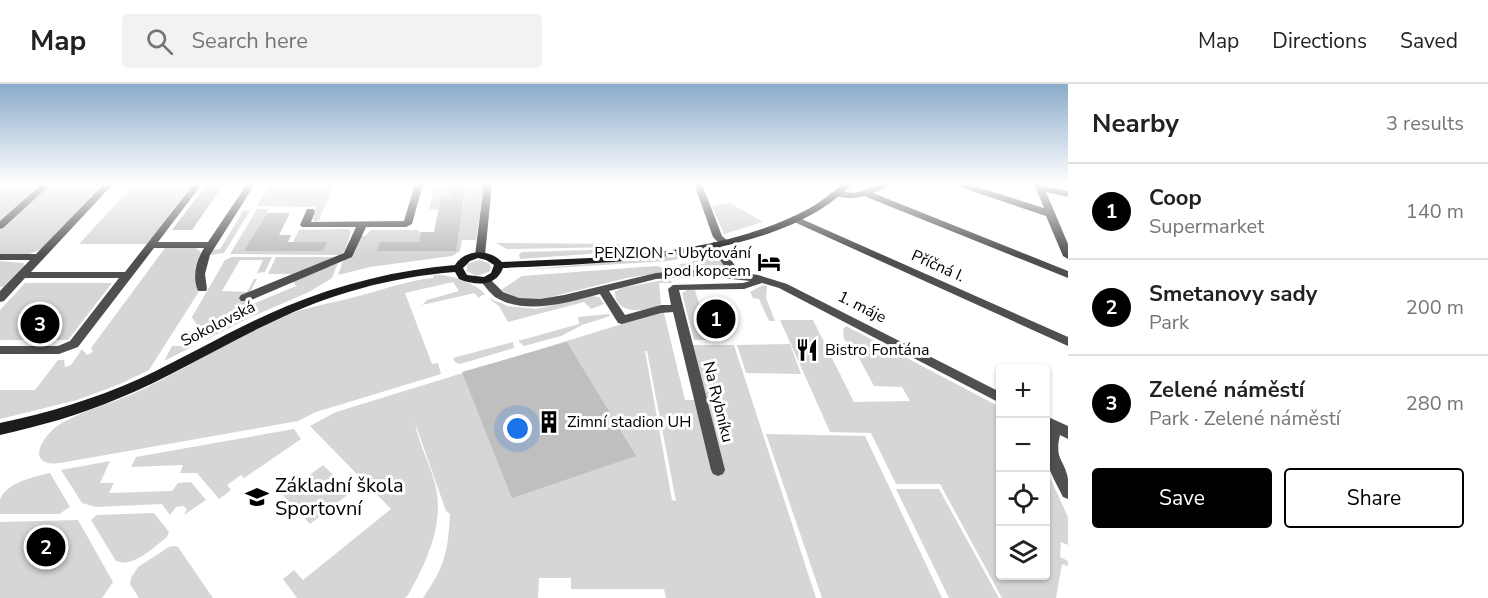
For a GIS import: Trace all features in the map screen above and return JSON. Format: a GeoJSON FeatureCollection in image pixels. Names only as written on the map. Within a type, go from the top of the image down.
{"type":"FeatureCollection","features":[{"type":"Feature","properties":{"kind":"main road"},"geometry":{"type":"LineString","coordinates":[[499,266],[644,255],[719,244],[795,219],[814,208]]}},
{"type":"Feature","properties":{"kind":"main road"},"geometry":{"type":"LineString","coordinates":[[480,255],[493,258],[499,266]]}},
{"type":"Feature","properties":{"kind":"main road","name":"Sokolovská"},"geometry":{"type":"LineString","coordinates":[[0,429],[74,410],[268,319],[320,298],[398,275],[458,268],[466,259],[480,255]]}},
{"type":"Feature","properties":{"kind":"main road"},"geometry":{"type":"LineString","coordinates":[[458,268],[459,273],[466,278],[484,280],[497,273],[499,266]]}},
{"type":"Feature","properties":{"kind":"street"},"geometry":{"type":"LineString","coordinates":[[0,226],[20,208]]}},
{"type":"Feature","properties":{"kind":"street"},"geometry":{"type":"LineString","coordinates":[[0,297],[86,208]]}},
{"type":"Feature","properties":{"kind":"street"},"geometry":{"type":"LineString","coordinates":[[0,350],[58,350],[74,344],[180,208]]}},
{"type":"Feature","properties":{"kind":"street"},"geometry":{"type":"LineString","coordinates":[[202,289],[200,274],[202,262],[236,208]]}},
{"type":"Feature","properties":{"kind":"street"},"geometry":{"type":"LineString","coordinates":[[310,211],[304,225],[403,225],[409,223],[413,208]]}},
{"type":"Feature","properties":{"kind":"street"},"geometry":{"type":"LineString","coordinates":[[480,255],[485,208]]}},
{"type":"Feature","properties":{"kind":"street"},"geometry":{"type":"LineString","coordinates":[[707,208],[719,244],[737,274]]}},
{"type":"Feature","properties":{"kind":"street"},"geometry":{"type":"LineString","coordinates":[[900,208],[1068,275]]}},
{"type":"Feature","properties":{"kind":"street"},"geometry":{"type":"LineString","coordinates":[[1033,208],[1051,214]]}},
{"type":"Feature","properties":{"kind":"street"},"geometry":{"type":"LineString","coordinates":[[1048,208],[1068,256]]}},
{"type":"Feature","properties":{"kind":"street","name":"Příčná I."},"geometry":{"type":"LineString","coordinates":[[795,219],[1068,342]]}},
{"type":"Feature","properties":{"kind":"street"},"geometry":{"type":"LineString","coordinates":[[245,298],[348,255],[362,225]]}},
{"type":"Feature","properties":{"kind":"street"},"geometry":{"type":"LineString","coordinates":[[151,245],[212,245]]}},
{"type":"Feature","properties":{"kind":"street"},"geometry":{"type":"LineString","coordinates":[[0,257],[39,257]]}},
{"type":"Feature","properties":{"kind":"street"},"geometry":{"type":"LineString","coordinates":[[484,280],[494,292],[505,299],[529,304],[548,303],[636,280],[672,275],[737,274]]}},
{"type":"Feature","properties":{"kind":"street","name":"1. máje"},"geometry":{"type":"LineString","coordinates":[[737,274],[783,286],[996,396]]}},
{"type":"Feature","properties":{"kind":"street"},"geometry":{"type":"LineString","coordinates":[[21,275],[128,275]]}},
{"type":"Feature","properties":{"kind":"street","name":"Na Rybníku"},"geometry":{"type":"LineString","coordinates":[[718,470],[674,289],[677,286],[744,286],[757,282],[758,278]]}},
{"type":"Feature","properties":{"kind":"street"},"geometry":{"type":"LineString","coordinates":[[602,288],[622,320],[661,309],[678,308]]}},
{"type":"Feature","properties":{"kind":"street"},"geometry":{"type":"LineString","coordinates":[[1057,427],[1050,441],[1050,452],[1068,492]]}},
{"type":"Feature","properties":{"kind":"shaded area"},"geometry":{"type":"Polygon","coordinates":[[[0,208],[15,208],[0,221],[0,208]]]}},
{"type":"Feature","properties":{"kind":"shaded area"},"geometry":{"type":"Polygon","coordinates":[[[24,208],[83,208],[44,248],[27,255],[0,254],[0,230],[24,208]]]}},
{"type":"Feature","properties":{"kind":"shaded area"},"geometry":{"type":"Polygon","coordinates":[[[112,208],[177,208],[149,244],[79,244],[112,208]]]}},
{"type":"Feature","properties":{"kind":"shaded area"},"geometry":{"type":"Polygon","coordinates":[[[316,208],[324,208],[321,219],[316,222],[311,219],[316,208]]]}},
{"type":"Feature","properties":{"kind":"shaded area"},"geometry":{"type":"Polygon","coordinates":[[[481,208],[476,240],[462,240],[460,251],[452,256],[370,267],[338,275],[343,261],[355,252],[360,236],[365,236],[371,230],[417,230],[421,233],[419,242],[380,242],[378,251],[456,251],[447,211],[429,209],[481,208]]]}},
{"type":"Feature","properties":{"kind":"shaded area"},"geometry":{"type":"Polygon","coordinates":[[[713,208],[739,208],[763,222],[724,234],[713,208]]]}},
{"type":"Feature","properties":{"kind":"shaded area"},"geometry":{"type":"Polygon","coordinates":[[[257,209],[269,209],[245,251],[323,251],[326,242],[293,242],[299,230],[349,229],[351,232],[345,251],[340,255],[230,254],[257,209]]]}},
{"type":"Feature","properties":{"kind":"shaded area"},"geometry":{"type":"Polygon","coordinates":[[[239,210],[250,211],[224,253],[210,255],[213,250],[220,249],[243,211],[239,210]]]}},
{"type":"Feature","properties":{"kind":"shaded area"},"geometry":{"type":"Polygon","coordinates":[[[496,243],[619,244],[620,247],[507,249],[496,243]]]}},
{"type":"Feature","properties":{"kind":"shaded area"},"geometry":{"type":"Polygon","coordinates":[[[165,248],[196,248],[201,252],[195,275],[198,293],[149,370],[77,400],[0,419],[0,390],[35,390],[58,360],[64,360],[65,367],[71,365],[82,349],[87,355],[93,352],[91,348],[165,248]]]}},
{"type":"Feature","properties":{"kind":"shaded area"},"geometry":{"type":"Polygon","coordinates":[[[713,249],[716,252],[668,261],[521,270],[653,258],[713,249]]]}},
{"type":"Feature","properties":{"kind":"shaded area"},"geometry":{"type":"Polygon","coordinates":[[[628,251],[520,259],[519,254],[523,252],[628,251]]]}},
{"type":"Feature","properties":{"kind":"shaded area"},"geometry":{"type":"Polygon","coordinates":[[[718,256],[728,271],[675,271],[673,266],[718,256]]]}},
{"type":"Feature","properties":{"kind":"shaded area"},"geometry":{"type":"Polygon","coordinates":[[[232,257],[272,257],[265,272],[257,273],[263,260],[240,260],[222,291],[247,292],[254,279],[257,279],[250,292],[243,297],[253,304],[296,286],[293,281],[338,263],[332,278],[309,292],[251,317],[206,340],[192,317],[225,260],[232,257]]]}},
{"type":"Feature","properties":{"kind":"shaded area"},"geometry":{"type":"Polygon","coordinates":[[[276,257],[334,257],[293,274],[268,274],[276,257]]]}},
{"type":"Feature","properties":{"kind":"shaded area"},"geometry":{"type":"Polygon","coordinates":[[[479,260],[489,263],[491,268],[489,272],[476,276],[467,271],[467,264],[479,260]]]}},
{"type":"Feature","properties":{"kind":"shaded area"},"geometry":{"type":"Polygon","coordinates":[[[0,261],[24,263],[23,268],[6,287],[0,287],[0,261]]]}},
{"type":"Feature","properties":{"kind":"shaded area"},"geometry":{"type":"Polygon","coordinates":[[[656,266],[664,268],[667,272],[627,278],[538,300],[517,298],[501,290],[522,276],[656,266]]]}},
{"type":"Feature","properties":{"kind":"shaded area"},"geometry":{"type":"Polygon","coordinates":[[[434,275],[461,280],[475,286],[485,294],[478,298],[475,293],[422,305],[427,300],[459,291],[453,282],[405,293],[432,364],[438,363],[441,374],[316,412],[298,421],[60,463],[43,461],[40,457],[41,445],[50,432],[63,422],[135,393],[269,322],[298,311],[433,278],[434,275]]]}},
{"type":"Feature","properties":{"kind":"shaded area"},"geometry":{"type":"Polygon","coordinates":[[[669,279],[672,283],[659,283],[661,304],[655,307],[633,310],[620,305],[616,300],[615,292],[621,288],[669,279]]]}},
{"type":"Feature","properties":{"kind":"shaded area"},"geometry":{"type":"Polygon","coordinates":[[[25,283],[112,283],[68,340],[0,340],[0,310],[25,283]]]}},
{"type":"Feature","properties":{"kind":"shaded area"},"geometry":{"type":"Polygon","coordinates":[[[763,285],[767,286],[766,298],[775,321],[769,321],[759,299],[753,298],[750,292],[763,285]]]}},
{"type":"Feature","properties":{"kind":"shaded area"},"geometry":{"type":"Polygon","coordinates":[[[689,289],[695,290],[705,322],[702,326],[707,340],[694,340],[682,293],[689,289]]]}},
{"type":"Feature","properties":{"kind":"shaded area"},"geometry":{"type":"Polygon","coordinates":[[[591,296],[599,297],[604,304],[591,309],[584,302],[508,322],[499,306],[488,298],[508,306],[536,309],[591,296]]]}},
{"type":"Feature","properties":{"kind":"shaded area"},"geometry":{"type":"Polygon","coordinates":[[[661,312],[664,313],[685,400],[697,400],[691,345],[734,345],[816,598],[666,598],[664,589],[571,589],[571,578],[539,578],[538,598],[423,598],[444,558],[450,514],[446,511],[415,423],[435,485],[438,507],[431,547],[408,595],[405,598],[297,598],[283,579],[294,570],[303,580],[391,509],[310,426],[336,412],[661,312]],[[645,351],[672,500],[676,501],[647,351],[645,351]]]}},
{"type":"Feature","properties":{"kind":"shaded area"},"geometry":{"type":"Polygon","coordinates":[[[609,314],[610,316],[582,325],[561,336],[524,346],[518,341],[579,324],[578,317],[609,314]]]}},
{"type":"Feature","properties":{"kind":"shaded area"},"geometry":{"type":"Polygon","coordinates":[[[780,320],[813,320],[854,402],[910,401],[902,387],[874,386],[853,347],[844,339],[843,329],[846,326],[996,405],[996,580],[1050,580],[1050,478],[1068,517],[1068,545],[1061,542],[1060,557],[1068,561],[1068,566],[1062,564],[1056,598],[1002,598],[940,484],[896,484],[871,433],[830,432],[780,320]]]}},
{"type":"Feature","properties":{"kind":"shaded area"},"geometry":{"type":"Polygon","coordinates":[[[513,342],[514,348],[460,364],[453,358],[513,342]]]}},
{"type":"Feature","properties":{"kind":"shaded area"},"geometry":{"type":"Polygon","coordinates":[[[201,343],[164,361],[172,346],[193,346],[201,343]]]}},
{"type":"Feature","properties":{"kind":"shaded area"},"geometry":{"type":"Polygon","coordinates":[[[790,344],[801,374],[746,373],[737,345],[790,344]]]}},
{"type":"Feature","properties":{"kind":"shaded area"},"geometry":{"type":"Polygon","coordinates":[[[294,429],[301,439],[244,478],[241,475],[227,485],[231,490],[219,499],[197,473],[180,473],[183,465],[131,467],[136,457],[294,429]]]}},
{"type":"Feature","properties":{"kind":"shaded area"},"geometry":{"type":"Polygon","coordinates":[[[766,434],[865,436],[942,598],[822,598],[766,434]]]}},
{"type":"Feature","properties":{"kind":"shaded area"},"geometry":{"type":"Polygon","coordinates":[[[110,461],[100,483],[114,483],[109,493],[172,491],[178,483],[191,482],[206,500],[184,515],[187,509],[183,506],[176,507],[170,515],[162,504],[96,507],[82,503],[61,470],[110,461]]]}},
{"type":"Feature","properties":{"kind":"shaded area"},"geometry":{"type":"Polygon","coordinates":[[[323,465],[351,492],[310,524],[283,495],[323,465]]]}},
{"type":"Feature","properties":{"kind":"shaded area"},"geometry":{"type":"Polygon","coordinates":[[[50,473],[70,507],[59,514],[0,514],[0,500],[8,489],[22,481],[50,473]]]}},
{"type":"Feature","properties":{"kind":"shaded area"},"geometry":{"type":"Polygon","coordinates":[[[896,489],[939,489],[999,598],[949,598],[896,489]]]}},
{"type":"Feature","properties":{"kind":"shaded area"},"geometry":{"type":"Polygon","coordinates":[[[154,513],[169,532],[167,537],[130,562],[116,561],[91,520],[97,515],[154,513]]]}},
{"type":"Feature","properties":{"kind":"shaded area"},"geometry":{"type":"Polygon","coordinates":[[[78,520],[113,582],[102,598],[0,598],[0,522],[78,520]]]}},
{"type":"Feature","properties":{"kind":"shaded area"},"geometry":{"type":"Polygon","coordinates":[[[174,546],[178,547],[213,598],[139,598],[130,584],[138,567],[174,546]]]}},
{"type":"Feature","properties":{"kind":"building"},"geometry":{"type":"Polygon","coordinates":[[[189,208],[207,208],[192,230],[172,230],[189,208]]]}},
{"type":"Feature","properties":{"kind":"building"},"geometry":{"type":"Polygon","coordinates":[[[439,208],[462,208],[456,251],[377,251],[380,242],[419,242],[421,232],[434,232],[439,208]]]}},
{"type":"Feature","properties":{"kind":"building"},"geometry":{"type":"Polygon","coordinates":[[[267,213],[290,213],[279,235],[291,235],[288,242],[327,242],[323,251],[244,251],[267,213]]]}},
{"type":"Feature","properties":{"kind":"building","name":"Zimní stadion UH"},"geometry":{"type":"Polygon","coordinates":[[[567,342],[636,456],[512,498],[462,372],[567,342]]]}},
{"type":"Feature","properties":{"kind":"place","name":"PENZION - Ubytování pod kopcem"},"geometry":{"type":"Point","coordinates":[769,262]}},
{"type":"Feature","properties":{"kind":"place","name":"Coop"},"geometry":{"type":"Point","coordinates":[716,319]}},
{"type":"Feature","properties":{"kind":"place","name":"Zelené náměstí"},"geometry":{"type":"Point","coordinates":[40,324]}},
{"type":"Feature","properties":{"kind":"place","name":"Bistro Fontána"},"geometry":{"type":"Point","coordinates":[807,350]}},
{"type":"Feature","properties":{"kind":"place","name":"Zimní stadion UH"},"geometry":{"type":"Point","coordinates":[549,422]}},
{"type":"Feature","properties":{"kind":"place","name":"Základní škola Sportovní"},"geometry":{"type":"Point","coordinates":[257,497]}},
{"type":"Feature","properties":{"kind":"place","name":"Smetanovy sady"},"geometry":{"type":"Point","coordinates":[46,547]}}]}
